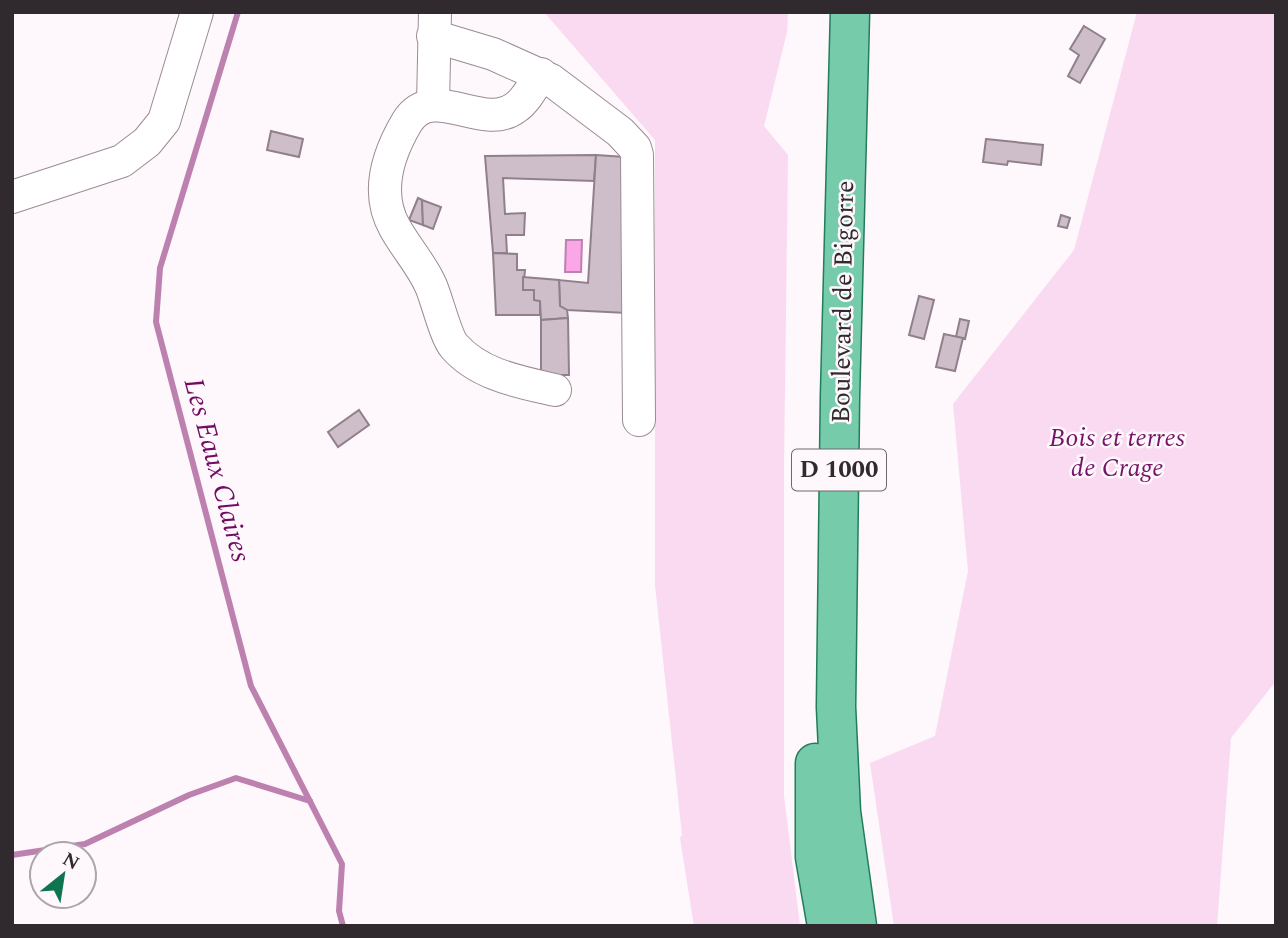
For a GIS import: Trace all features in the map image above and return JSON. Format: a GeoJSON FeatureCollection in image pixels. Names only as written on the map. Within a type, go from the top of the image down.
{"type":"FeatureCollection","features":[{"type":"Feature","properties":{"kind":"main road","name":"Boulevard de Bigorre"},"geometry":{"type":"LineString","coordinates":[[827,926],[815,856],[815,773],[816,600],[830,12]]}},
{"type":"Feature","properties":{"kind":"main road","name":"Boulevard de Bigorre"},"geometry":{"type":"LineString","coordinates":[[850,12],[840,397],[836,707],[841,812],[858,926]]}},
{"type":"Feature","properties":{"kind":"lane"},"geometry":{"type":"LineString","coordinates":[[12,197],[122,161],[148,142],[164,121],[197,12]]}},
{"type":"Feature","properties":{"kind":"lane"},"geometry":{"type":"LineString","coordinates":[[433,104],[434,24],[562,87],[629,141],[637,155],[639,420]]}},
{"type":"Feature","properties":{"kind":"lane"},"geometry":{"type":"LineString","coordinates":[[541,75],[515,109],[502,113],[433,104],[421,107],[414,113],[391,152],[384,187],[386,209],[394,227],[430,284],[453,345],[492,372],[555,390]]}},
{"type":"Feature","properties":{"kind":"green space"},"geometry":{"type":"Polygon","coordinates":[[[544,12],[788,12],[787,32],[764,126],[788,155],[784,796],[800,926],[694,926],[680,838],[682,835],[655,585],[655,140],[544,12]]]}},
{"type":"Feature","properties":{"kind":"green space","name":"Bois et terres de Crage"},"geometry":{"type":"Polygon","coordinates":[[[1137,12],[1276,12],[1276,681],[1231,738],[1217,926],[894,926],[870,763],[935,736],[968,571],[953,404],[1074,250],[1137,12]]]}},
{"type":"Feature","properties":{"kind":"shaded area"},"geometry":{"type":"Polygon","coordinates":[[[566,240],[582,240],[581,272],[565,272],[566,240]]]}},
{"type":"Feature","properties":{"kind":"building"},"geometry":{"type":"Polygon","coordinates":[[[1084,26],[1105,39],[1080,83],[1068,76],[1079,55],[1070,49],[1084,26]]]}},
{"type":"Feature","properties":{"kind":"building"},"geometry":{"type":"Polygon","coordinates":[[[271,131],[303,139],[299,157],[267,150],[271,131]]]}},
{"type":"Feature","properties":{"kind":"building"},"geometry":{"type":"Polygon","coordinates":[[[986,139],[1043,145],[1041,165],[1008,161],[1007,165],[983,162],[986,139]]]}},
{"type":"Feature","properties":{"kind":"building"},"geometry":{"type":"Polygon","coordinates":[[[596,155],[594,181],[503,178],[505,214],[525,213],[524,235],[506,235],[507,253],[493,253],[485,156],[596,155]]]}},
{"type":"Feature","properties":{"kind":"building"},"geometry":{"type":"Polygon","coordinates":[[[596,155],[625,157],[627,313],[567,310],[560,306],[559,280],[588,283],[596,155]]]}},
{"type":"Feature","properties":{"kind":"building"},"geometry":{"type":"Polygon","coordinates":[[[418,198],[422,200],[423,225],[409,220],[418,198]]]}},
{"type":"Feature","properties":{"kind":"building"},"geometry":{"type":"Polygon","coordinates":[[[422,200],[441,207],[433,229],[423,225],[422,200]]]}},
{"type":"Feature","properties":{"kind":"building"},"geometry":{"type":"Polygon","coordinates":[[[1061,215],[1070,218],[1067,228],[1058,226],[1061,215]]]}},
{"type":"Feature","properties":{"kind":"building"},"geometry":{"type":"Polygon","coordinates":[[[493,253],[517,254],[517,270],[525,270],[523,290],[534,290],[534,300],[540,301],[540,315],[496,315],[493,253]]]}},
{"type":"Feature","properties":{"kind":"building"},"geometry":{"type":"Polygon","coordinates":[[[523,277],[559,280],[560,306],[567,310],[568,318],[541,320],[540,301],[534,300],[534,290],[523,290],[523,277]]]}},
{"type":"Feature","properties":{"kind":"building"},"geometry":{"type":"Polygon","coordinates":[[[919,296],[934,300],[924,339],[909,335],[919,296]]]}},
{"type":"Feature","properties":{"kind":"building"},"geometry":{"type":"Polygon","coordinates":[[[568,318],[569,375],[541,375],[541,320],[568,318]]]}},
{"type":"Feature","properties":{"kind":"building"},"geometry":{"type":"Polygon","coordinates":[[[960,319],[969,321],[965,339],[956,337],[960,319]]]}},
{"type":"Feature","properties":{"kind":"building"},"geometry":{"type":"Polygon","coordinates":[[[944,334],[963,338],[955,371],[936,367],[944,334]]]}},
{"type":"Feature","properties":{"kind":"building"},"geometry":{"type":"Polygon","coordinates":[[[359,410],[369,425],[338,447],[328,432],[359,410]]]}},
{"type":"Feature","properties":{"kind":"waterway","name":"Les Eaux Claires"},"geometry":{"type":"LineString","coordinates":[[238,12],[160,268],[156,322],[251,686],[342,864],[339,911],[343,926]]}},
{"type":"Feature","properties":{"kind":"waterway"},"geometry":{"type":"LineString","coordinates":[[12,855],[85,844],[189,795],[236,778],[310,801]]}}]}
